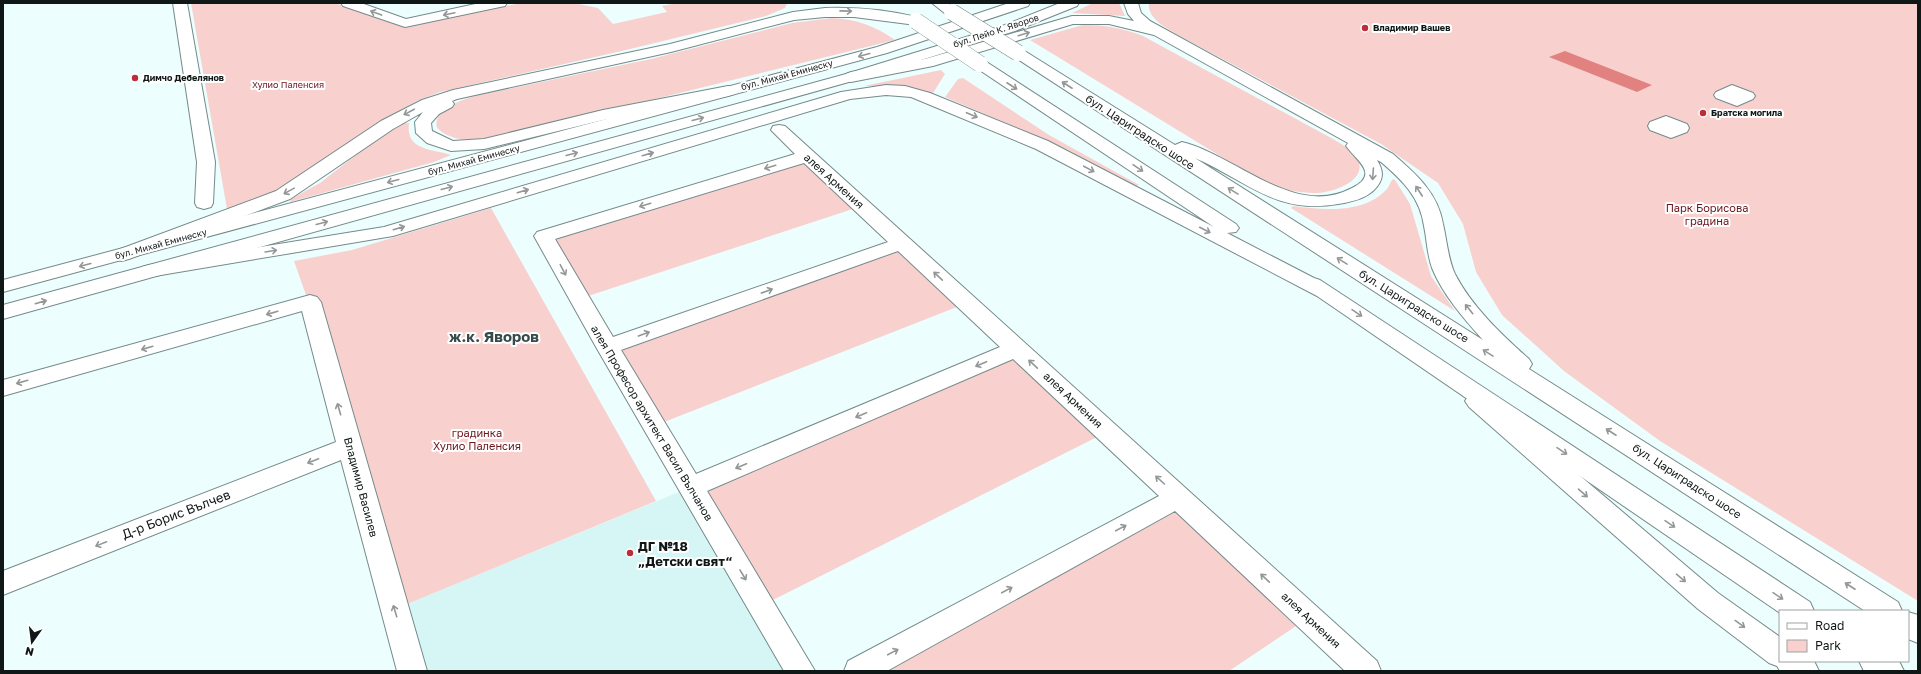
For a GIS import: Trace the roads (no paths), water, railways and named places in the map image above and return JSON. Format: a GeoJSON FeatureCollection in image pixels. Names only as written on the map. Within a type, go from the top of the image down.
{"type":"FeatureCollection","features":[{"type":"Feature","properties":{"kind":"main road"},"geometry":{"type":"LineString","coordinates":[[180,3],[206,162],[204,203]]}},
{"type":"Feature","properties":{"kind":"main road"},"geometry":{"type":"LineString","coordinates":[[348,3],[404,23],[500,3]]}},
{"type":"Feature","properties":{"kind":"main road"},"geometry":{"type":"LineString","coordinates":[[122,254],[283,195],[386,125],[428,102],[500,84],[664,49],[793,16],[819,6],[822,3]]}},
{"type":"Feature","properties":{"kind":"main road"},"geometry":{"type":"LineString","coordinates":[[859,3],[885,9],[916,21],[1325,292],[1799,610]]}},
{"type":"Feature","properties":{"kind":"main road","name":"бул. Цариградско шосе"},"geometry":{"type":"LineString","coordinates":[[939,3],[1591,419],[1886,610]]}},
{"type":"Feature","properties":{"kind":"main road","name":"бул. Пейо К. Яворов"},"geometry":{"type":"LineString","coordinates":[[944,31],[1023,3]]}},
{"type":"Feature","properties":{"kind":"main road","name":"бул. Пейо К. Яворов"},"geometry":{"type":"LineString","coordinates":[[918,56],[1010,28],[1072,3]]}},
{"type":"Feature","properties":{"kind":"main road"},"geometry":{"type":"LineString","coordinates":[[1131,3],[1135,14],[1145,24],[1387,158],[1411,179],[1430,208],[1444,273],[1459,296],[1494,337],[1518,362],[1591,419]]}},
{"type":"Feature","properties":{"kind":"main road"},"geometry":{"type":"LineString","coordinates":[[793,16],[842,11],[885,9]]}},
{"type":"Feature","properties":{"kind":"main road"},"geometry":{"type":"LineString","coordinates":[[851,77],[928,63],[1072,20],[1109,20],[1136,26],[1168,38]]}},
{"type":"Feature","properties":{"kind":"main road","name":"бул. Михай Еминеску"},"geometry":{"type":"LineString","coordinates":[[3,286],[882,50],[944,31]]}},
{"type":"Feature","properties":{"kind":"main road","name":"бул. Михай Еминеску"},"geometry":{"type":"LineString","coordinates":[[3,312],[851,77],[918,56]]}},
{"type":"Feature","properties":{"kind":"main road"},"geometry":{"type":"LineString","coordinates":[[500,84],[455,100],[433,111],[423,122],[424,133],[436,141],[451,146],[484,144],[603,115],[728,91]]}},
{"type":"Feature","properties":{"kind":"main road"},"geometry":{"type":"LineString","coordinates":[[149,271],[386,232],[847,95],[869,90],[887,89],[907,91],[924,96],[1042,145],[1325,292]]}},
{"type":"Feature","properties":{"kind":"main road"},"geometry":{"type":"LineString","coordinates":[[1123,121],[1213,160],[1275,194],[1291,198],[1323,200],[1350,196],[1363,190],[1372,184],[1374,176],[1373,165],[1364,153],[1331,126]]}},
{"type":"Feature","properties":{"kind":"main road","name":"алея Армения"},"geometry":{"type":"LineString","coordinates":[[779,130],[1179,497],[1366,671]]}},
{"type":"Feature","properties":{"kind":"main road","name":"алея Професор архитект Васил Вълчанов"},"geometry":{"type":"LineString","coordinates":[[800,671],[607,347],[544,236],[807,156]]}},
{"type":"Feature","properties":{"kind":"main road"},"geometry":{"type":"LineString","coordinates":[[607,347],[903,243]]}},
{"type":"Feature","properties":{"kind":"main road","name":"Владимир Василев"},"geometry":{"type":"LineString","coordinates":[[3,388],[310,302],[412,671]]}},
{"type":"Feature","properties":{"kind":"main road"},"geometry":{"type":"LineString","coordinates":[[690,487],[1016,349]]}},
{"type":"Feature","properties":{"kind":"main road"},"geometry":{"type":"LineString","coordinates":[[1437,367],[1702,596],[1779,653]]}},
{"type":"Feature","properties":{"kind":"main road","name":"Д-р Борис Вълчев"},"geometry":{"type":"LineString","coordinates":[[3,583],[350,447]]}},
{"type":"Feature","properties":{"kind":"main road"},"geometry":{"type":"LineString","coordinates":[[859,671],[1179,497]]}},
{"type":"Feature","properties":{"kind":"main road"},"geometry":{"type":"LineString","coordinates":[[1909,625],[1918,630]]}},
{"type":"Feature","properties":{"kind":"main road"},"geometry":{"type":"LineString","coordinates":[[1791,662],[1804,671]]}},
{"type":"Feature","properties":{"kind":"main road"},"geometry":{"type":"LineString","coordinates":[[1876,662],[1889,671]]}},
{"type":"Feature","properties":{"kind":"place","name":"Владимир Вашев"},"geometry":{"type":"Point","coordinates":[1365,28]}},
{"type":"Feature","properties":{"kind":"place","name":"Димчо Дебелянов"},"geometry":{"type":"Point","coordinates":[135,78]}},
{"type":"Feature","properties":{"kind":"place","name":"Братска могила"},"geometry":{"type":"Point","coordinates":[1703,113]}},
{"type":"Feature","properties":{"kind":"place","name":"ДГ №18 „Детски свят“"},"geometry":{"type":"Point","coordinates":[630,553]}},
{"type":"Feature","properties":{"kind":"district","name":"ж.к. Яворов"},"geometry":{"type":"Point","coordinates":[494,337]}},
{"type":"Feature","properties":{"kind":"park label","name":"Хулио Паленсия"},"geometry":{"type":"Point","coordinates":[288,85]}},
{"type":"Feature","properties":{"kind":"park label","name":"Парк Борисова градина"},"geometry":{"type":"Point","coordinates":[1707,214]}},
{"type":"Feature","properties":{"kind":"park label","name":"градинка Хулио Паленсия"},"geometry":{"type":"Point","coordinates":[477,439]}}]}
